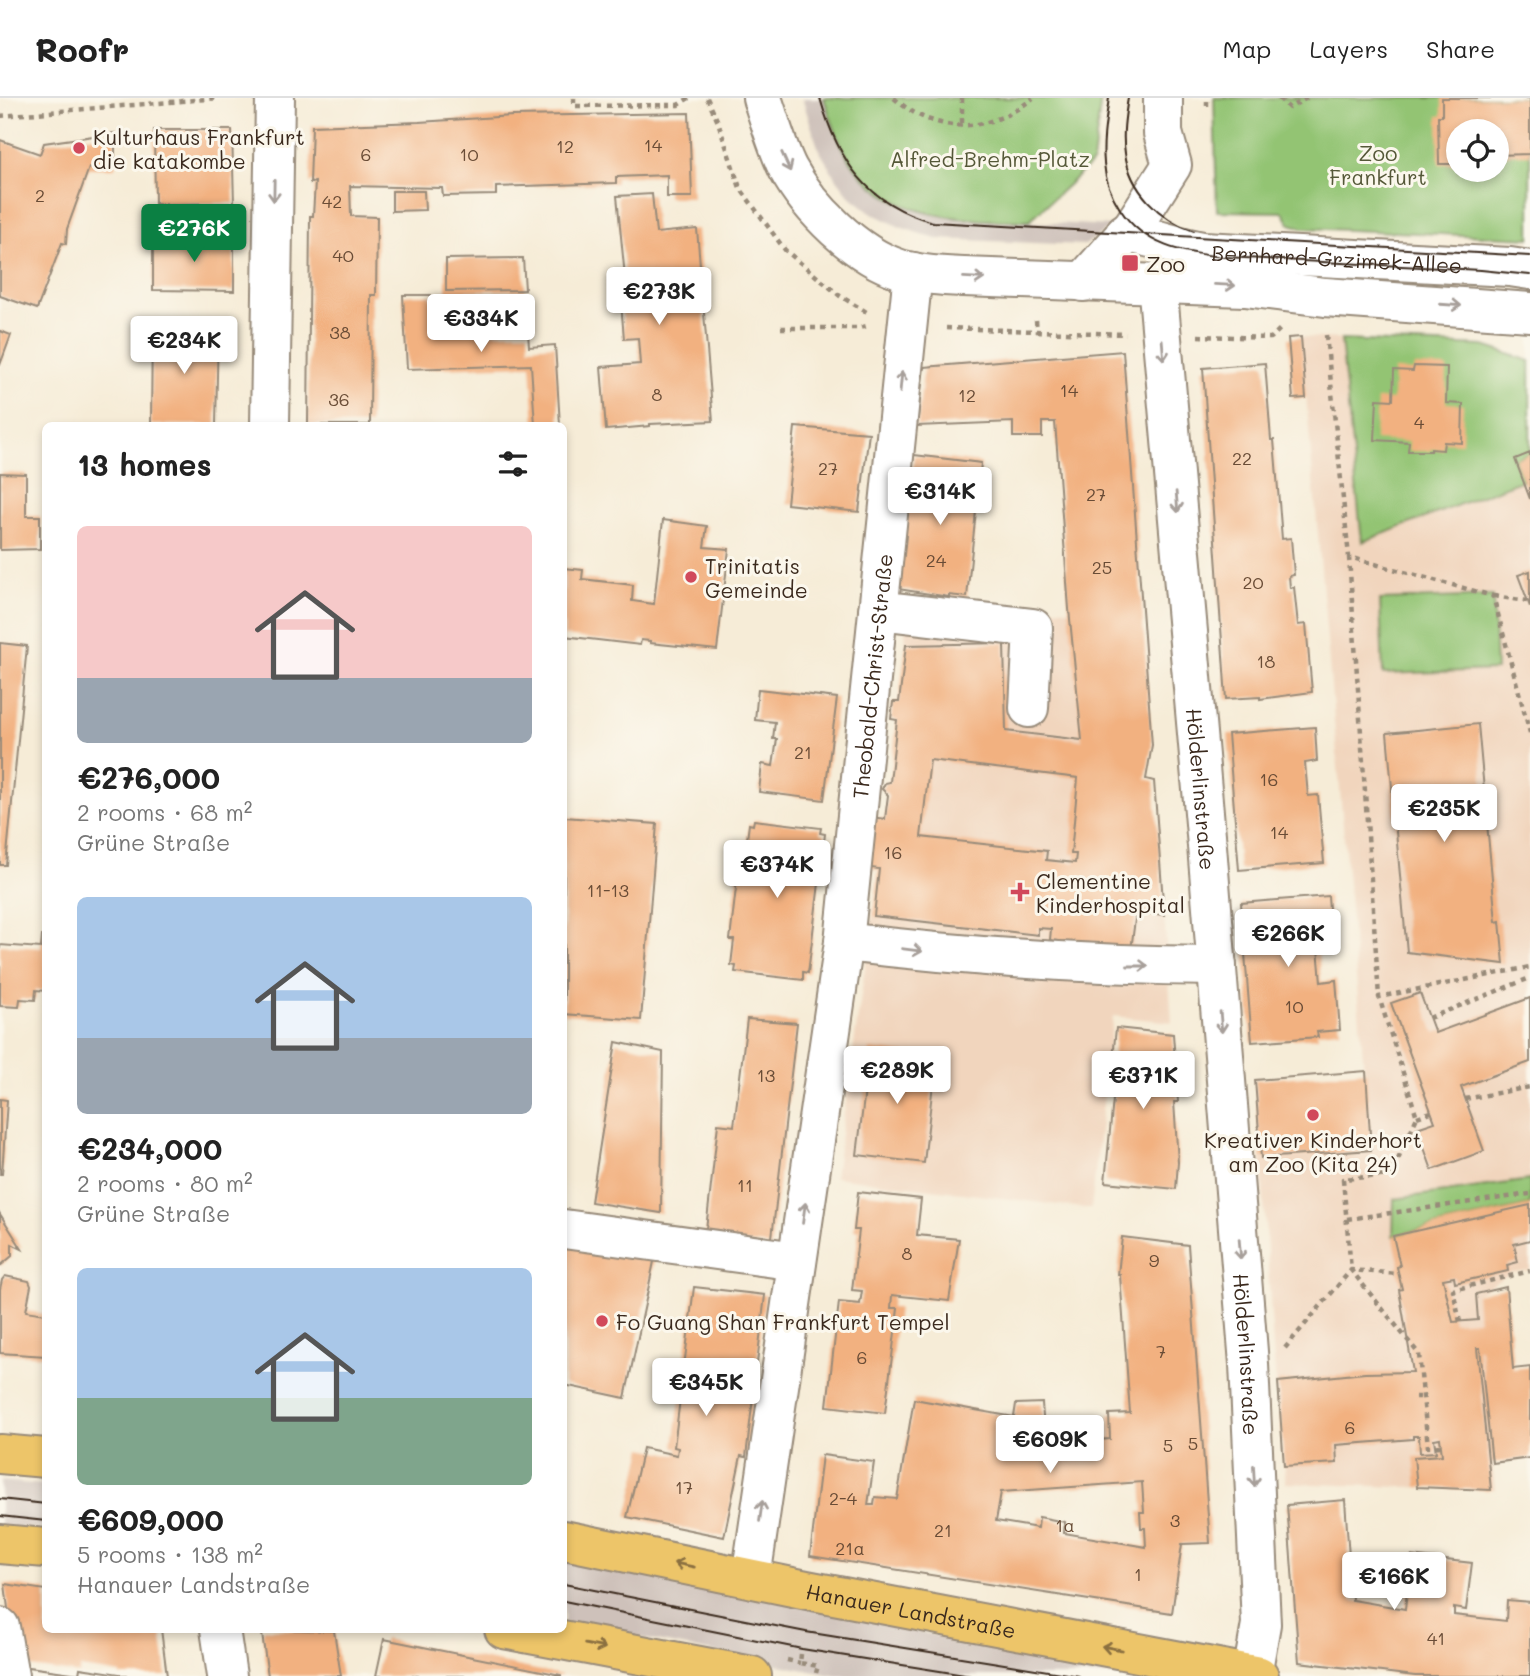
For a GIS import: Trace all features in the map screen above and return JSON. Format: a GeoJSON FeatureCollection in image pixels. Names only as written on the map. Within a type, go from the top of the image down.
{"type":"FeatureCollection","features":[{"type":"Feature","properties":{"kind":"main road"},"geometry":{"type":"LineString","coordinates":[[0,1454],[42,1458]]}},
{"type":"Feature","properties":{"kind":"main road","name":"Hanauer Landstraße"},"geometry":{"type":"LineString","coordinates":[[567,1541],[1255,1675]]}},
{"type":"Feature","properties":{"kind":"main road"},"geometry":{"type":"LineString","coordinates":[[0,1544],[42,1548]]}},
{"type":"Feature","properties":{"kind":"main road"},"geometry":{"type":"LineString","coordinates":[[525,1633],[752,1676]]}},
{"type":"Feature","properties":{"kind":"street"},"geometry":{"type":"LineString","coordinates":[[270,422],[275,98]]}},
{"type":"Feature","properties":{"kind":"street"},"geometry":{"type":"LineString","coordinates":[[762,98],[788,170],[817,209],[836,229],[872,256],[913,272],[964,277],[1157,282]]}},
{"type":"Feature","properties":{"kind":"street"},"geometry":{"type":"LineString","coordinates":[[1083,282],[1133,226],[1172,165],[1163,133],[1163,98]]}},
{"type":"Feature","properties":{"kind":"street","name":"Bernhard-Grzimek-Allee"},"geometry":{"type":"LineString","coordinates":[[1125,233],[1203,251],[1530,270]]}},
{"type":"Feature","properties":{"kind":"street","name":"Theobald-Christ-Straße"},"geometry":{"type":"LineString","coordinates":[[751,1578],[844,942],[913,272]]}},
{"type":"Feature","properties":{"kind":"street","name":"Bernhard-Grzimek-Allee"},"geometry":{"type":"LineString","coordinates":[[1157,282],[1254,287],[1332,298],[1530,312]]}},
{"type":"Feature","properties":{"kind":"street","name":"Hölderlinstraße"},"geometry":{"type":"LineString","coordinates":[[1157,282],[1249,1364],[1261,1624],[1255,1675]]}},
{"type":"Feature","properties":{"kind":"street"},"geometry":{"type":"LineString","coordinates":[[878,610],[1033,628],[1029,708]]}},
{"type":"Feature","properties":{"kind":"street"},"geometry":{"type":"LineString","coordinates":[[844,942],[984,957],[1119,966],[1217,966]]}},
{"type":"Feature","properties":{"kind":"street"},"geometry":{"type":"LineString","coordinates":[[567,1229],[797,1261]]}},
{"type":"Feature","properties":{"kind":"street"},"geometry":{"type":"LineString","coordinates":[[0,1627],[9,1676]]}},
{"type":"Feature","properties":{"kind":"street"},"geometry":{"type":"LineString","coordinates":[[221,1633],[227,1676]]}},
{"type":"Feature","properties":{"kind":"path"},"geometry":{"type":"LineString","coordinates":[[0,116],[219,98]]}},
{"type":"Feature","properties":{"kind":"path"},"geometry":{"type":"LineString","coordinates":[[574,98],[574,106],[678,105],[689,98]]}},
{"type":"Feature","properties":{"kind":"path"},"geometry":{"type":"LineString","coordinates":[[894,98],[906,108],[933,122],[962,126],[990,122],[1016,112],[1033,98]]}},
{"type":"Feature","properties":{"kind":"path"},"geometry":{"type":"LineString","coordinates":[[962,98],[962,126]]}},
{"type":"Feature","properties":{"kind":"path"},"geometry":{"type":"LineString","coordinates":[[1207,98],[1207,106]]}},
{"type":"Feature","properties":{"kind":"path"},"geometry":{"type":"LineString","coordinates":[[1279,98],[1289,108],[1307,98]]}},
{"type":"Feature","properties":{"kind":"path"},"geometry":{"type":"LineString","coordinates":[[1036,320],[1037,332]]}},
{"type":"Feature","properties":{"kind":"path"},"geometry":{"type":"LineString","coordinates":[[781,328],[860,328]]}},
{"type":"Feature","properties":{"kind":"path"},"geometry":{"type":"LineString","coordinates":[[1326,331],[1349,557],[1379,997],[1417,1117],[1391,1175],[1343,1179],[1351,1270],[1419,1354],[1428,1447],[1440,1446]]}},
{"type":"Feature","properties":{"kind":"path"},"geometry":{"type":"LineString","coordinates":[[1349,557],[1493,596],[1527,601]]}},
{"type":"Feature","properties":{"kind":"path"},"geometry":{"type":"LineString","coordinates":[[1493,596],[1530,733]]}},
{"type":"Feature","properties":{"kind":"path"},"geometry":{"type":"LineString","coordinates":[[1379,997],[1530,967]]}},
{"type":"Feature","properties":{"kind":"path"},"geometry":{"type":"LineString","coordinates":[[1429,1018],[1530,978]]}},
{"type":"Feature","properties":{"kind":"path"},"geometry":{"type":"LineString","coordinates":[[1465,1099],[1530,1087]]}},
{"type":"Feature","properties":{"kind":"path"},"geometry":{"type":"LineString","coordinates":[[1417,1117],[1431,1112]]}},
{"type":"Feature","properties":{"kind":"path"},"geometry":{"type":"LineString","coordinates":[[1347,1219],[1530,1194]]}},
{"type":"Feature","properties":{"kind":"path"},"geometry":{"type":"LineString","coordinates":[[1249,1364],[1274,1361],[1351,1270]]}},
{"type":"Feature","properties":{"kind":"path"},"geometry":{"type":"LineString","coordinates":[[1351,1270],[1398,1274]]}},
{"type":"Feature","properties":{"kind":"path"},"geometry":{"type":"LineString","coordinates":[[1460,1322],[1453,1290],[1530,1270]]}},
{"type":"Feature","properties":{"kind":"path"},"geometry":{"type":"LineString","coordinates":[[1415,1398],[1423,1397]]}},
{"type":"Feature","properties":{"kind":"path"},"geometry":{"type":"LineString","coordinates":[[801,1654],[800,1663],[818,1666],[816,1673]]}},
{"type":"Feature","properties":{"kind":"shaded area"},"geometry":{"type":"Polygon","coordinates":[[[802,98],[824,98],[854,165],[866,180],[908,207],[941,217],[1111,226],[1085,245],[936,239],[900,227],[872,213],[850,196],[836,178],[819,150],[802,98]]]}},
{"type":"Feature","properties":{"kind":"shaded area"},"geometry":{"type":"Polygon","coordinates":[[[1301,337],[1484,346],[1530,361],[1530,1270],[1512,1272],[1476,1294],[1495,1490],[1286,1483],[1274,1361],[1261,1158],[1371,1150],[1301,337]]]}},
{"type":"Feature","properties":{"kind":"shaded area","name":"Clementine Kinderhospital"},"geometry":{"type":"Polygon","coordinates":[[[903,601],[1069,609],[1141,608],[1150,745],[1146,779],[1154,781],[1172,1022],[1113,1016],[1091,1209],[835,1177],[879,870],[864,867],[870,817],[885,818],[888,795],[882,789],[885,783],[890,781],[897,720],[891,719],[893,702],[899,701],[906,645],[903,601]]]}},
{"type":"Feature","properties":{"kind":"shaded area"},"geometry":{"type":"Polygon","coordinates":[[[0,1481],[42,1485],[42,1529],[0,1526],[0,1481]]]}},
{"type":"Feature","properties":{"kind":"shaded area"},"geometry":{"type":"Polygon","coordinates":[[[567,1559],[1030,1656],[1153,1676],[836,1676],[567,1624],[567,1559]]]}},
{"type":"Feature","properties":{"kind":"green space","name":"Alfred-Brehm-Platz"},"geometry":{"type":"Polygon","coordinates":[[[824,98],[1101,98],[1093,162],[1029,221],[947,216],[897,202],[875,188],[856,169],[841,144],[824,98]]]}},
{"type":"Feature","properties":{"kind":"green space","name":"Zoo Frankfurt"},"geometry":{"type":"Polygon","coordinates":[[[1214,98],[1530,98],[1530,238],[1303,228],[1290,224],[1283,212],[1217,211],[1214,98]]]}},
{"type":"Feature","properties":{"kind":"green space"},"geometry":{"type":"Polygon","coordinates":[[[1341,340],[1484,346],[1530,361],[1530,453],[1515,459],[1523,480],[1362,542],[1341,340]]]}},
{"type":"Feature","properties":{"kind":"green space"},"geometry":{"type":"Polygon","coordinates":[[[1493,596],[1496,670],[1383,674],[1380,600],[1493,596]]]}},
{"type":"Feature","properties":{"kind":"green space"},"geometry":{"type":"Polygon","coordinates":[[[1530,1180],[1530,1205],[1393,1236],[1394,1199],[1530,1180]]]}},
{"type":"Feature","properties":{"kind":"building"},"geometry":{"type":"Polygon","coordinates":[[[1442,98],[1530,98],[1530,154],[1509,155],[1509,119],[1446,119],[1446,164],[1439,164],[1438,116],[1442,116],[1442,98]]]}},
{"type":"Feature","properties":{"kind":"building"},"geometry":{"type":"Polygon","coordinates":[[[689,113],[692,197],[667,197],[667,175],[616,177],[616,183],[496,187],[496,195],[443,196],[442,188],[350,186],[351,216],[377,217],[376,295],[371,295],[370,422],[308,422],[310,216],[313,216],[315,182],[310,183],[312,126],[513,116],[689,113]]]}},
{"type":"Feature","properties":{"kind":"building"},"geometry":{"type":"Polygon","coordinates":[[[154,130],[232,130],[234,203],[155,204],[154,130]]]}},
{"type":"Feature","properties":{"kind":"building"},"geometry":{"type":"Polygon","coordinates":[[[115,133],[115,168],[89,168],[67,229],[66,244],[62,243],[37,309],[0,296],[0,140],[40,154],[44,143],[115,133]]]}},
{"type":"Feature","properties":{"kind":"building"},"geometry":{"type":"Polygon","coordinates":[[[392,191],[424,191],[425,210],[392,211],[392,191]]]}},
{"type":"Feature","properties":{"kind":"building"},"geometry":{"type":"Polygon","coordinates":[[[652,194],[656,233],[697,229],[713,421],[650,424],[606,430],[601,367],[640,364],[638,338],[624,339],[620,290],[640,288],[639,275],[625,277],[617,196],[652,194]]]}},
{"type":"Feature","properties":{"kind":"building"},"geometry":{"type":"Polygon","coordinates":[[[234,237],[234,291],[153,290],[153,238],[234,237]]]}},
{"type":"Feature","properties":{"kind":"building"},"geometry":{"type":"Polygon","coordinates":[[[523,258],[525,290],[446,291],[446,259],[523,258]]]}},
{"type":"Feature","properties":{"kind":"building"},"geometry":{"type":"Polygon","coordinates":[[[403,295],[431,295],[435,334],[528,332],[529,347],[555,345],[560,422],[535,422],[531,365],[407,369],[403,295]]]}},
{"type":"Feature","properties":{"kind":"building"},"geometry":{"type":"Polygon","coordinates":[[[152,328],[218,328],[216,422],[151,422],[152,328]]]}},
{"type":"Feature","properties":{"kind":"building"},"geometry":{"type":"Polygon","coordinates":[[[0,331],[11,335],[0,365],[0,331]]]}},
{"type":"Feature","properties":{"kind":"building"},"geometry":{"type":"Polygon","coordinates":[[[1301,337],[1306,398],[1293,399],[1288,338],[1301,337]]]}},
{"type":"Feature","properties":{"kind":"building"},"geometry":{"type":"Polygon","coordinates":[[[1123,351],[1152,745],[1146,779],[1154,781],[1164,915],[1136,912],[1131,950],[1050,940],[1051,929],[1038,928],[1038,935],[874,916],[879,869],[864,867],[870,817],[885,819],[888,795],[882,789],[885,783],[890,782],[897,720],[891,719],[893,702],[899,702],[906,645],[1004,643],[1006,731],[1082,740],[1055,422],[1042,422],[1042,437],[1013,437],[1013,422],[917,426],[924,367],[1123,351]],[[930,760],[921,837],[1047,851],[1046,860],[1075,863],[1076,854],[1071,854],[1078,778],[930,760]]]}},
{"type":"Feature","properties":{"kind":"building"},"geometry":{"type":"Polygon","coordinates":[[[1265,363],[1282,539],[1291,538],[1294,575],[1289,576],[1290,588],[1294,587],[1298,625],[1306,624],[1312,692],[1260,699],[1226,699],[1203,368],[1265,363]]]}},
{"type":"Feature","properties":{"kind":"building"},"geometry":{"type":"Polygon","coordinates":[[[1414,366],[1447,367],[1446,403],[1463,404],[1462,443],[1444,442],[1443,450],[1408,451],[1409,442],[1375,440],[1377,399],[1393,400],[1394,370],[1413,371],[1414,366]]]}},
{"type":"Feature","properties":{"kind":"building"},"geometry":{"type":"Polygon","coordinates":[[[795,427],[869,433],[859,512],[787,504],[795,427]]]}},
{"type":"Feature","properties":{"kind":"building"},"geometry":{"type":"Polygon","coordinates":[[[1530,453],[1530,499],[1515,459],[1530,453]]]}},
{"type":"Feature","properties":{"kind":"building"},"geometry":{"type":"Polygon","coordinates":[[[914,455],[981,463],[967,597],[898,589],[914,455]]]}},
{"type":"Feature","properties":{"kind":"building"},"geometry":{"type":"Polygon","coordinates":[[[0,473],[26,474],[26,516],[40,516],[40,549],[0,550],[0,473]]]}},
{"type":"Feature","properties":{"kind":"building","name":"Trinitatis Gemeinde"},"geometry":{"type":"Polygon","coordinates":[[[663,520],[707,526],[704,547],[729,549],[717,650],[641,640],[640,645],[567,636],[567,568],[583,570],[582,579],[633,585],[632,601],[654,604],[663,520]]]}},
{"type":"Feature","properties":{"kind":"building"},"geometry":{"type":"Polygon","coordinates":[[[1530,571],[1530,607],[1518,575],[1530,571]]]}},
{"type":"Feature","properties":{"kind":"building"},"geometry":{"type":"Polygon","coordinates":[[[0,643],[27,646],[6,865],[0,865],[0,643]]]}},
{"type":"Feature","properties":{"kind":"building"},"geometry":{"type":"Polygon","coordinates":[[[758,689],[837,698],[824,800],[759,792],[762,764],[773,766],[777,739],[773,739],[775,722],[755,720],[758,689]]]}},
{"type":"Feature","properties":{"kind":"building"},"geometry":{"type":"Polygon","coordinates":[[[1478,724],[1496,922],[1500,921],[1504,964],[1407,952],[1387,733],[1478,724]]]}},
{"type":"Feature","properties":{"kind":"building"},"geometry":{"type":"Polygon","coordinates":[[[1315,727],[1317,761],[1305,763],[1308,796],[1318,795],[1324,863],[1239,870],[1228,734],[1315,727]]]}},
{"type":"Feature","properties":{"kind":"building"},"geometry":{"type":"Polygon","coordinates":[[[567,817],[657,824],[641,1020],[567,1014],[567,817]]]}},
{"type":"Feature","properties":{"kind":"building"},"geometry":{"type":"Polygon","coordinates":[[[754,820],[821,828],[820,833],[825,834],[808,973],[803,972],[803,980],[735,972],[736,966],[731,965],[734,940],[730,940],[739,862],[744,863],[749,824],[753,825],[754,820]]]}},
{"type":"Feature","properties":{"kind":"building"},"geometry":{"type":"Polygon","coordinates":[[[1328,896],[1332,947],[1318,948],[1321,982],[1336,980],[1340,1030],[1317,1032],[1318,1037],[1252,1042],[1241,903],[1328,896]]]}},
{"type":"Feature","properties":{"kind":"building"},"geometry":{"type":"Polygon","coordinates":[[[42,936],[42,991],[36,990],[35,1000],[20,999],[19,1007],[0,1006],[0,945],[41,948],[42,936]]]}},
{"type":"Feature","properties":{"kind":"building"},"geometry":{"type":"Polygon","coordinates":[[[1420,993],[1435,1033],[1530,998],[1530,1062],[1461,1087],[1484,1151],[1432,1170],[1417,1128],[1435,1122],[1391,1003],[1420,993]]]}},
{"type":"Feature","properties":{"kind":"building"},"geometry":{"type":"Polygon","coordinates":[[[747,1019],[797,1023],[771,1246],[705,1238],[718,1124],[734,1126],[747,1019]]]}},
{"type":"Feature","properties":{"kind":"building"},"geometry":{"type":"Polygon","coordinates":[[[1116,1028],[1173,1034],[1178,1102],[1174,1102],[1178,1162],[1176,1189],[1105,1182],[1114,1089],[1110,1088],[1116,1028]]]}},
{"type":"Feature","properties":{"kind":"building"},"geometry":{"type":"Polygon","coordinates":[[[616,1042],[663,1052],[661,1213],[591,1202],[616,1042]]]}},
{"type":"Feature","properties":{"kind":"building"},"geometry":{"type":"Polygon","coordinates":[[[870,1049],[936,1057],[924,1163],[857,1155],[870,1049]]]}},
{"type":"Feature","properties":{"kind":"building","name":"Kreativer Kinderhort am Zoo (Kita 24)"},"geometry":{"type":"Polygon","coordinates":[[[1366,1071],[1371,1150],[1261,1158],[1255,1080],[1366,1071]]]}},
{"type":"Feature","properties":{"kind":"building"},"geometry":{"type":"Polygon","coordinates":[[[0,1099],[7,1100],[2,1174],[0,1174],[0,1099]]]}},
{"type":"Feature","properties":{"kind":"building"},"geometry":{"type":"Polygon","coordinates":[[[858,1192],[921,1199],[917,1235],[959,1239],[949,1301],[892,1295],[891,1308],[898,1308],[885,1413],[827,1406],[839,1302],[860,1304],[862,1291],[852,1290],[859,1230],[854,1230],[858,1192]]]}},
{"type":"Feature","properties":{"kind":"building"},"geometry":{"type":"Polygon","coordinates":[[[1530,1205],[1530,1240],[1514,1244],[1518,1262],[1507,1265],[1508,1271],[1455,1283],[1454,1277],[1443,1279],[1453,1322],[1478,1320],[1476,1294],[1506,1287],[1513,1369],[1530,1367],[1530,1458],[1492,1463],[1480,1348],[1477,1348],[1491,1490],[1417,1487],[1414,1457],[1442,1455],[1440,1438],[1434,1439],[1436,1452],[1420,1453],[1419,1436],[1413,1436],[1413,1439],[1336,1445],[1337,1463],[1284,1466],[1278,1382],[1365,1373],[1413,1372],[1399,1290],[1402,1289],[1397,1267],[1400,1266],[1393,1236],[1530,1205]]]}},
{"type":"Feature","properties":{"kind":"building"},"geometry":{"type":"Polygon","coordinates":[[[0,1214],[22,1249],[12,1244],[12,1256],[0,1266],[0,1214]]]}},
{"type":"Feature","properties":{"kind":"building"},"geometry":{"type":"Polygon","coordinates":[[[1122,1237],[1188,1245],[1210,1543],[1182,1544],[1172,1613],[810,1556],[822,1455],[874,1462],[868,1505],[874,1505],[875,1497],[897,1499],[914,1399],[1014,1417],[1016,1404],[1042,1403],[1045,1444],[1110,1439],[1109,1414],[1130,1413],[1118,1275],[1122,1237]],[[1142,1482],[1001,1492],[996,1521],[1038,1528],[1039,1517],[1065,1522],[1064,1533],[1146,1547],[1145,1528],[1141,1528],[1140,1512],[1144,1512],[1142,1482]]]}},
{"type":"Feature","properties":{"kind":"building","name":"Fo Guang Shan Frankfurt Tempel"},"geometry":{"type":"Polygon","coordinates":[[[567,1238],[655,1257],[625,1398],[567,1386],[567,1238]]]}},
{"type":"Feature","properties":{"kind":"building"},"geometry":{"type":"Polygon","coordinates":[[[5,1276],[29,1281],[31,1286],[26,1311],[42,1313],[42,1356],[0,1353],[2,1280],[5,1276]]]}},
{"type":"Feature","properties":{"kind":"building"},"geometry":{"type":"Polygon","coordinates":[[[694,1287],[765,1295],[746,1457],[741,1456],[724,1537],[627,1517],[643,1448],[677,1455],[678,1448],[674,1447],[694,1287]]]}},
{"type":"Feature","properties":{"kind":"building"},"geometry":{"type":"Polygon","coordinates":[[[1345,1500],[1352,1600],[1405,1609],[1411,1556],[1472,1563],[1466,1610],[1454,1608],[1454,1615],[1506,1621],[1507,1600],[1530,1602],[1530,1676],[1415,1676],[1299,1662],[1287,1505],[1345,1500]]]}},
{"type":"Feature","properties":{"kind":"building"},"geometry":{"type":"Polygon","coordinates":[[[5,1584],[42,1589],[42,1633],[162,1633],[167,1676],[120,1676],[80,1668],[79,1674],[15,1665],[5,1584]]]}},
{"type":"Feature","properties":{"kind":"building"},"geometry":{"type":"Polygon","coordinates":[[[334,1633],[341,1676],[268,1676],[262,1634],[334,1633]]]}},
{"type":"Feature","properties":{"kind":"building"},"geometry":{"type":"Polygon","coordinates":[[[384,1639],[561,1675],[561,1676],[376,1676],[384,1639]]]}},
{"type":"Feature","properties":{"kind":"tram line"},"geometry":{"type":"LineString","coordinates":[[820,98],[836,141],[858,177],[890,204],[933,222],[1530,256]]}},
{"type":"Feature","properties":{"kind":"tram line"},"geometry":{"type":"LineString","coordinates":[[1109,98],[1104,147],[1109,187],[1130,222],[1140,232],[1165,245],[1193,253],[1224,257],[1481,270],[1530,275]]}},
{"type":"Feature","properties":{"kind":"tram line"},"geometry":{"type":"LineString","coordinates":[[1128,98],[1124,146],[1133,179],[1158,211],[1194,231]]}},
{"type":"Feature","properties":{"kind":"tram line"},"geometry":{"type":"LineString","coordinates":[[0,1499],[42,1504]]}},
{"type":"Feature","properties":{"kind":"tram line"},"geometry":{"type":"LineString","coordinates":[[0,1516],[42,1521]]}},
{"type":"Feature","properties":{"kind":"tram line"},"geometry":{"type":"LineString","coordinates":[[567,1585],[806,1632],[1079,1676]]}},
{"type":"Feature","properties":{"kind":"tram line"},"geometry":{"type":"LineString","coordinates":[[567,1602],[802,1649],[971,1676]]}},
{"type":"Feature","properties":{"kind":"place","name":"Kulturhaus Frankfurt die katakombe"},"geometry":{"type":"Point","coordinates":[79,148]}},
{"type":"Feature","properties":{"kind":"place","name":"Zoo"},"geometry":{"type":"Point","coordinates":[1130,263]}},
{"type":"Feature","properties":{"kind":"place","name":"Trinitatis Gemeinde"},"geometry":{"type":"Point","coordinates":[691,577]}},
{"type":"Feature","properties":{"kind":"place","name":"Clementine Kinderhospital"},"geometry":{"type":"Point","coordinates":[1020,892]}},
{"type":"Feature","properties":{"kind":"place","name":"Kreativer Kinderhort am Zoo (Kita 24)"},"geometry":{"type":"Point","coordinates":[1313,1115]}},
{"type":"Feature","properties":{"kind":"place","name":"Fo Guang Shan Frankfurt Tempel"},"geometry":{"type":"Point","coordinates":[602,1321]}}]}
